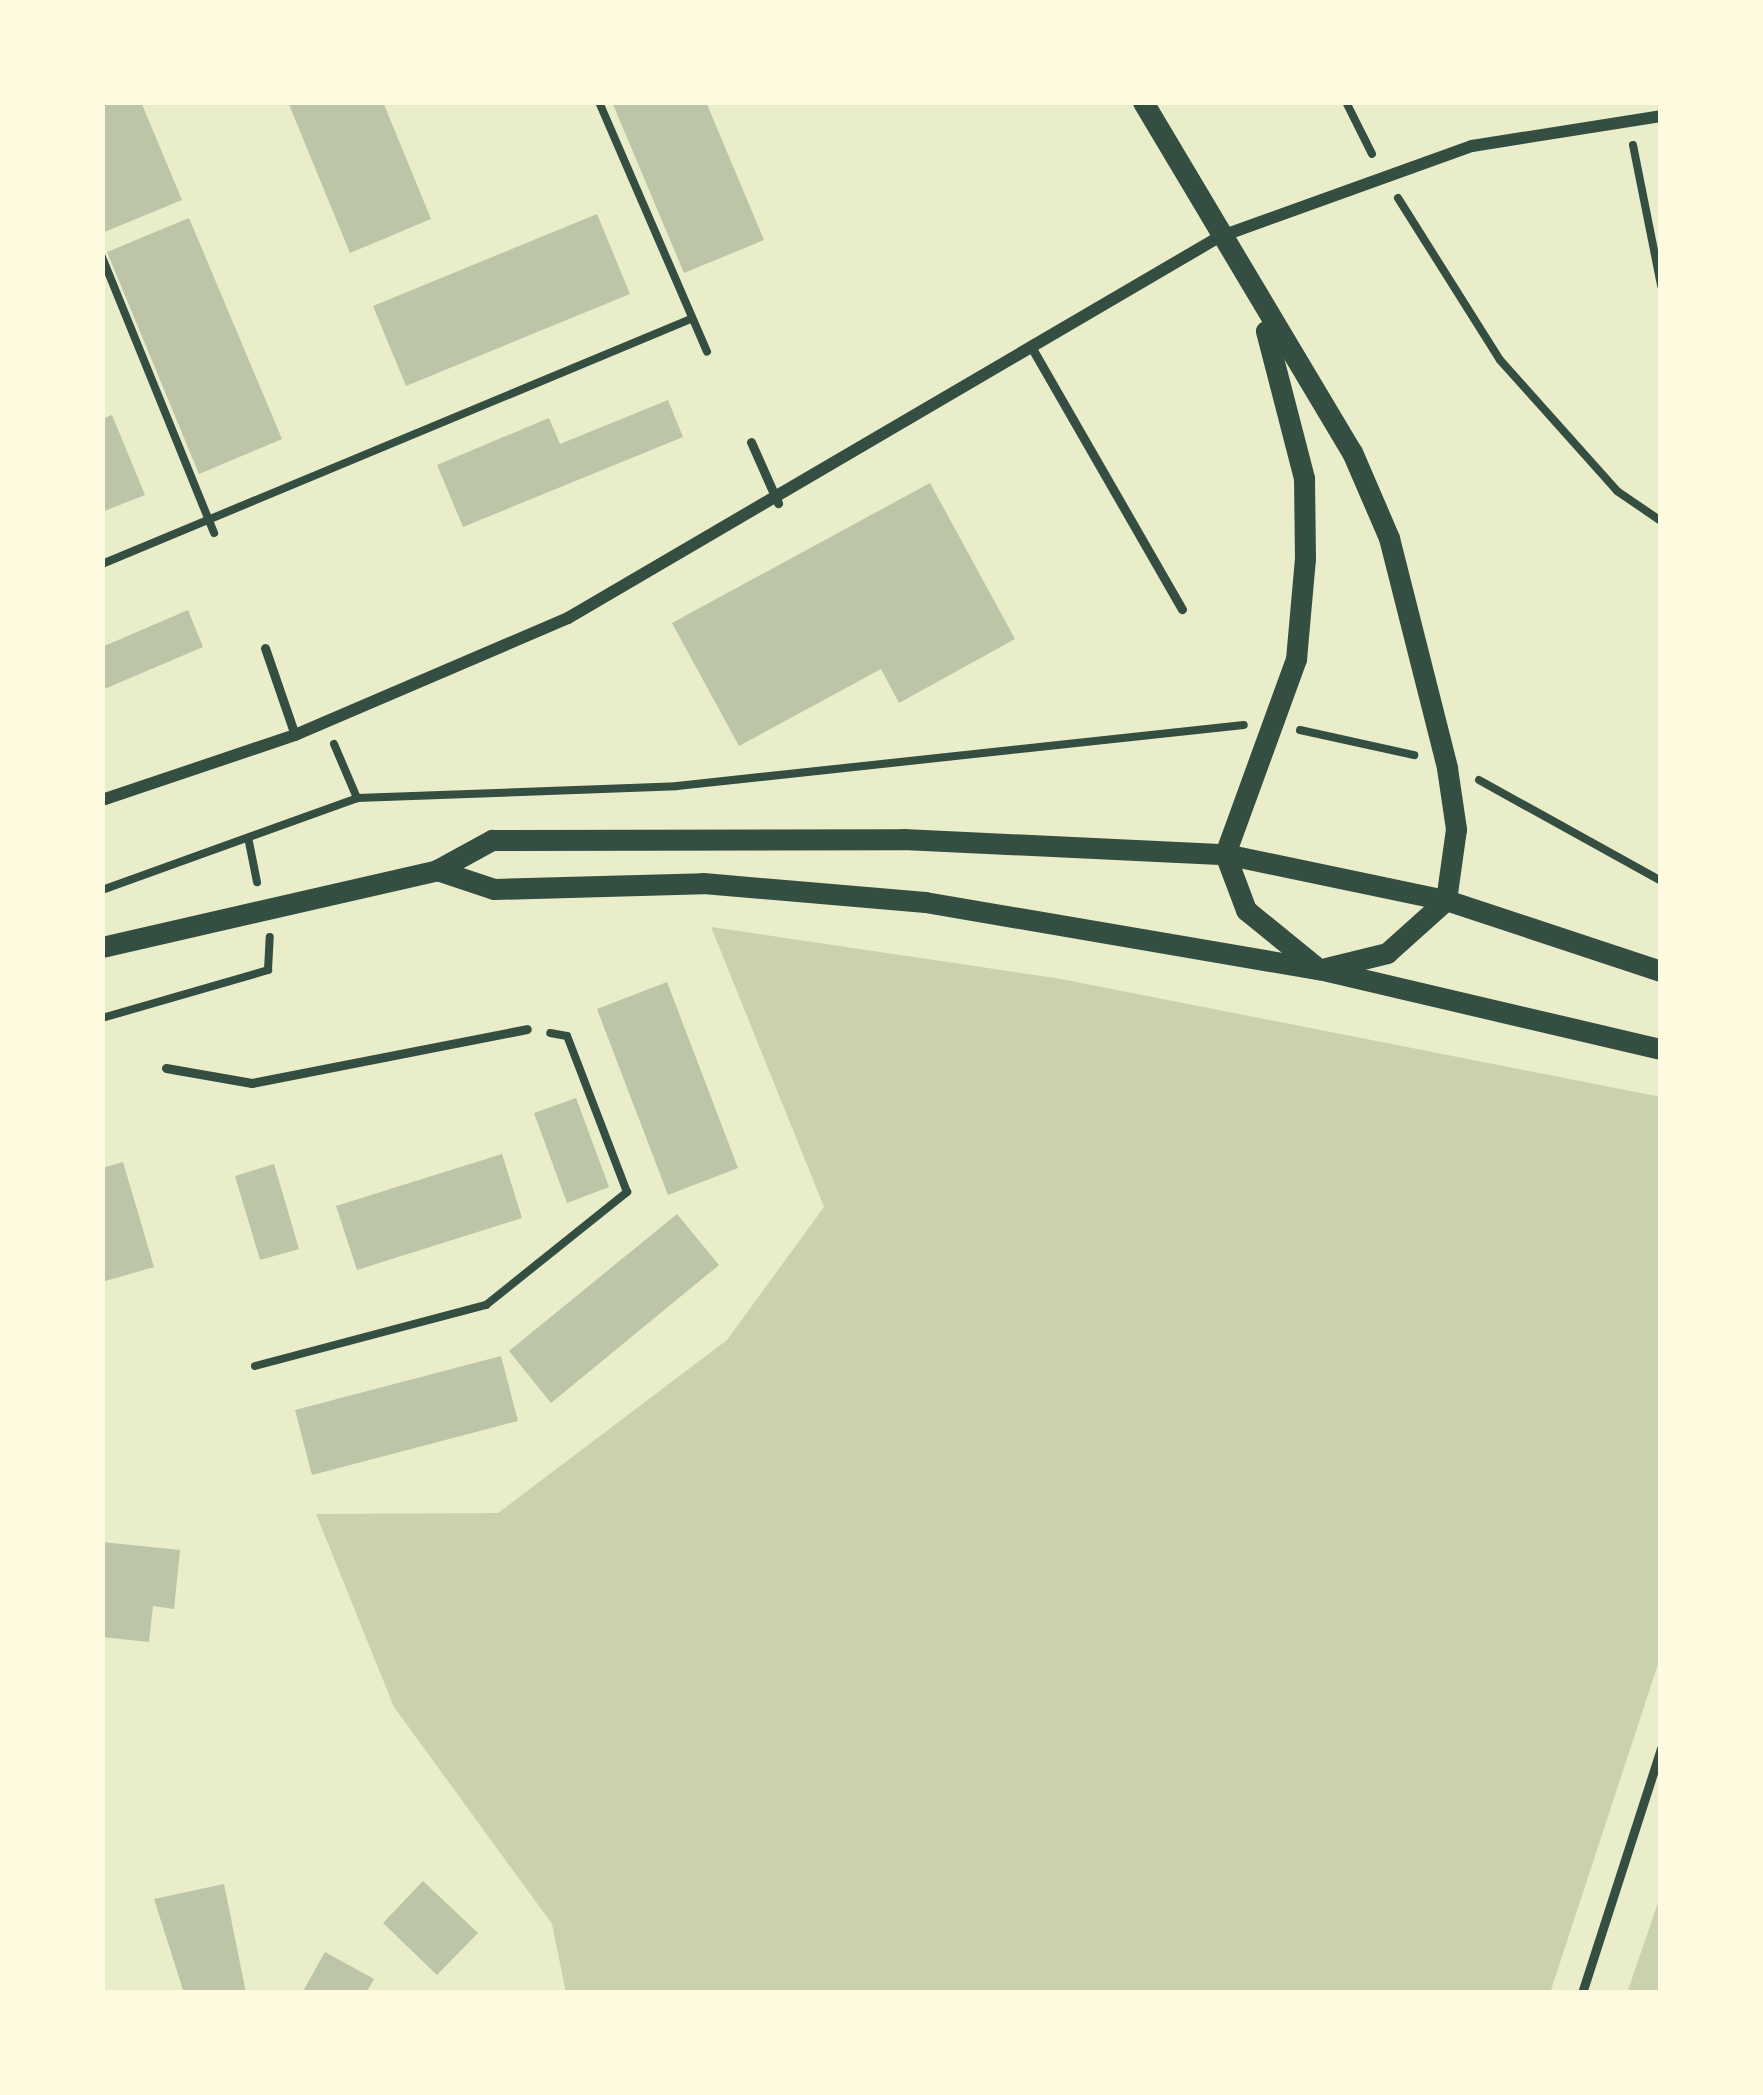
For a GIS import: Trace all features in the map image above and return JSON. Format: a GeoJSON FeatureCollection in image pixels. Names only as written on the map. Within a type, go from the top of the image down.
{"type":"FeatureCollection","features":[{"type":"Feature","properties":{"kind":"street"},"geometry":{"type":"LineString","coordinates":[[1143,102],[1352,452],[1389,538],[1447,768],[1456,829],[1446,900],[1387,953],[1319,969]]}},
{"type":"Feature","properties":{"kind":"street"},"geometry":{"type":"LineString","coordinates":[[102,800],[295,735],[568,617],[778,503],[1220,237],[1472,146],[1661,116]]}},
{"type":"Feature","properties":{"kind":"street"},"geometry":{"type":"LineString","coordinates":[[1255,296],[1304,478],[1296,659],[1225,854],[1246,910],[1319,969]]}},
{"type":"Feature","properties":{"kind":"street"},"geometry":{"type":"LineString","coordinates":[[102,947],[437,870],[492,840],[903,839],[1225,854],[1446,900],[1661,970]]}},
{"type":"Feature","properties":{"kind":"street"},"geometry":{"type":"LineString","coordinates":[[437,870],[494,889],[703,883],[925,902],[1319,969],[1661,1049]]}},
{"type":"Feature","properties":{"kind":"lane"},"geometry":{"type":"LineString","coordinates":[[1033,350],[1182,609]]}},
{"type":"Feature","properties":{"kind":"lane"},"geometry":{"type":"LineString","coordinates":[[752,442],[778,503]]}},
{"type":"Feature","properties":{"kind":"lane"},"geometry":{"type":"LineString","coordinates":[[265,648],[295,735]]}},
{"type":"Feature","properties":{"kind":"lane"},"geometry":{"type":"LineString","coordinates":[[166,1067],[252,1083],[527,1029]]}},
{"type":"Feature","properties":{"kind":"lane"},"geometry":{"type":"LineString","coordinates":[[1582,1993],[1661,1748]]}},
{"type":"Feature","properties":{"kind":"path"},"geometry":{"type":"LineString","coordinates":[[599,102],[707,352]]}},
{"type":"Feature","properties":{"kind":"path"},"geometry":{"type":"LineString","coordinates":[[1346,102],[1383,175],[1500,360],[1617,491],[1661,521]]}},
{"type":"Feature","properties":{"kind":"path"},"geometry":{"type":"LineString","coordinates":[[1628,121],[1661,285]]}},
{"type":"Feature","properties":{"kind":"path"},"geometry":{"type":"LineString","coordinates":[[102,257],[214,533]]}},
{"type":"Feature","properties":{"kind":"path"},"geometry":{"type":"LineString","coordinates":[[102,563],[691,319]]}},
{"type":"Feature","properties":{"kind":"path"},"geometry":{"type":"LineString","coordinates":[[325,723],[356,798]]}},
{"type":"Feature","properties":{"kind":"path"},"geometry":{"type":"LineString","coordinates":[[102,890],[249,842],[356,798],[677,786],[1209,724],[1272,727],[1447,768],[1661,880]]}},
{"type":"Feature","properties":{"kind":"path"},"geometry":{"type":"LineString","coordinates":[[102,1018],[268,970],[263,909],[249,842]]}},
{"type":"Feature","properties":{"kind":"path"},"geometry":{"type":"LineString","coordinates":[[255,1366],[485,1305],[627,1192],[567,1036],[527,1029]]}},
{"type":"Feature","properties":{"kind":"green space"},"geometry":{"type":"Polygon","coordinates":[[[711,927],[1061,979],[1661,1097],[1661,1655],[1550,1993],[566,1993],[552,1924],[394,1707],[316,1514],[498,1513],[727,1340],[824,1207],[711,927]]]}},
{"type":"Feature","properties":{"kind":"green space"},"geometry":{"type":"Polygon","coordinates":[[[1661,1894],[1661,1993],[1627,1993],[1661,1894]]]}},
{"type":"Feature","properties":{"kind":"building"},"geometry":{"type":"Polygon","coordinates":[[[102,102],[141,102],[182,200],[102,233],[102,102]]]}},
{"type":"Feature","properties":{"kind":"building"},"geometry":{"type":"Polygon","coordinates":[[[288,102],[383,102],[431,219],[350,253],[288,102]]]}},
{"type":"Feature","properties":{"kind":"building"},"geometry":{"type":"Polygon","coordinates":[[[612,102],[706,102],[764,240],[684,273],[612,102]]]}},
{"type":"Feature","properties":{"kind":"building"},"geometry":{"type":"Polygon","coordinates":[[[597,214],[630,294],[406,386],[373,306],[597,214]]]}},
{"type":"Feature","properties":{"kind":"building"},"geometry":{"type":"Polygon","coordinates":[[[189,218],[282,439],[199,474],[107,252],[189,218]]]}},
{"type":"Feature","properties":{"kind":"building"},"geometry":{"type":"Polygon","coordinates":[[[668,400],[683,437],[463,527],[437,465],[549,418],[560,444],[668,400]]]}},
{"type":"Feature","properties":{"kind":"building"},"geometry":{"type":"Polygon","coordinates":[[[112,415],[145,495],[102,512],[102,419],[112,415]]]}},
{"type":"Feature","properties":{"kind":"building"},"geometry":{"type":"Polygon","coordinates":[[[930,483],[1015,639],[899,703],[881,669],[739,746],[672,623],[930,483]]]}},
{"type":"Feature","properties":{"kind":"building"},"geometry":{"type":"Polygon","coordinates":[[[188,610],[203,647],[102,690],[102,647],[188,610]]]}},
{"type":"Feature","properties":{"kind":"building"},"geometry":{"type":"Polygon","coordinates":[[[667,982],[738,1168],[668,1195],[597,1009],[667,982]]]}},
{"type":"Feature","properties":{"kind":"building"},"geometry":{"type":"Polygon","coordinates":[[[576,1098],[609,1187],[567,1203],[534,1113],[576,1098]]]}},
{"type":"Feature","properties":{"kind":"building"},"geometry":{"type":"Polygon","coordinates":[[[502,1154],[522,1218],[357,1270],[336,1206],[502,1154]]]}},
{"type":"Feature","properties":{"kind":"building"},"geometry":{"type":"Polygon","coordinates":[[[123,1162],[154,1267],[102,1282],[102,1168],[123,1162]]]}},
{"type":"Feature","properties":{"kind":"building"},"geometry":{"type":"Polygon","coordinates":[[[274,1164],[299,1249],[260,1260],[235,1176],[274,1164]]]}},
{"type":"Feature","properties":{"kind":"building"},"geometry":{"type":"Polygon","coordinates":[[[677,1214],[719,1265],[551,1403],[509,1351],[677,1214]]]}},
{"type":"Feature","properties":{"kind":"building"},"geometry":{"type":"Polygon","coordinates":[[[501,1356],[518,1421],[312,1475],[295,1410],[501,1356]]]}},
{"type":"Feature","properties":{"kind":"building"},"geometry":{"type":"Polygon","coordinates":[[[102,1542],[180,1550],[174,1609],[153,1606],[149,1642],[102,1637],[102,1542]]]}},
{"type":"Feature","properties":{"kind":"building"},"geometry":{"type":"Polygon","coordinates":[[[423,1881],[478,1933],[437,1975],[383,1923],[423,1881]]]}},
{"type":"Feature","properties":{"kind":"building"},"geometry":{"type":"Polygon","coordinates":[[[224,1884],[246,1993],[184,1993],[154,1899],[224,1884]]]}},
{"type":"Feature","properties":{"kind":"building"},"geometry":{"type":"Polygon","coordinates":[[[325,1952],[374,1979],[366,1993],[302,1993],[325,1952]]]}}]}
